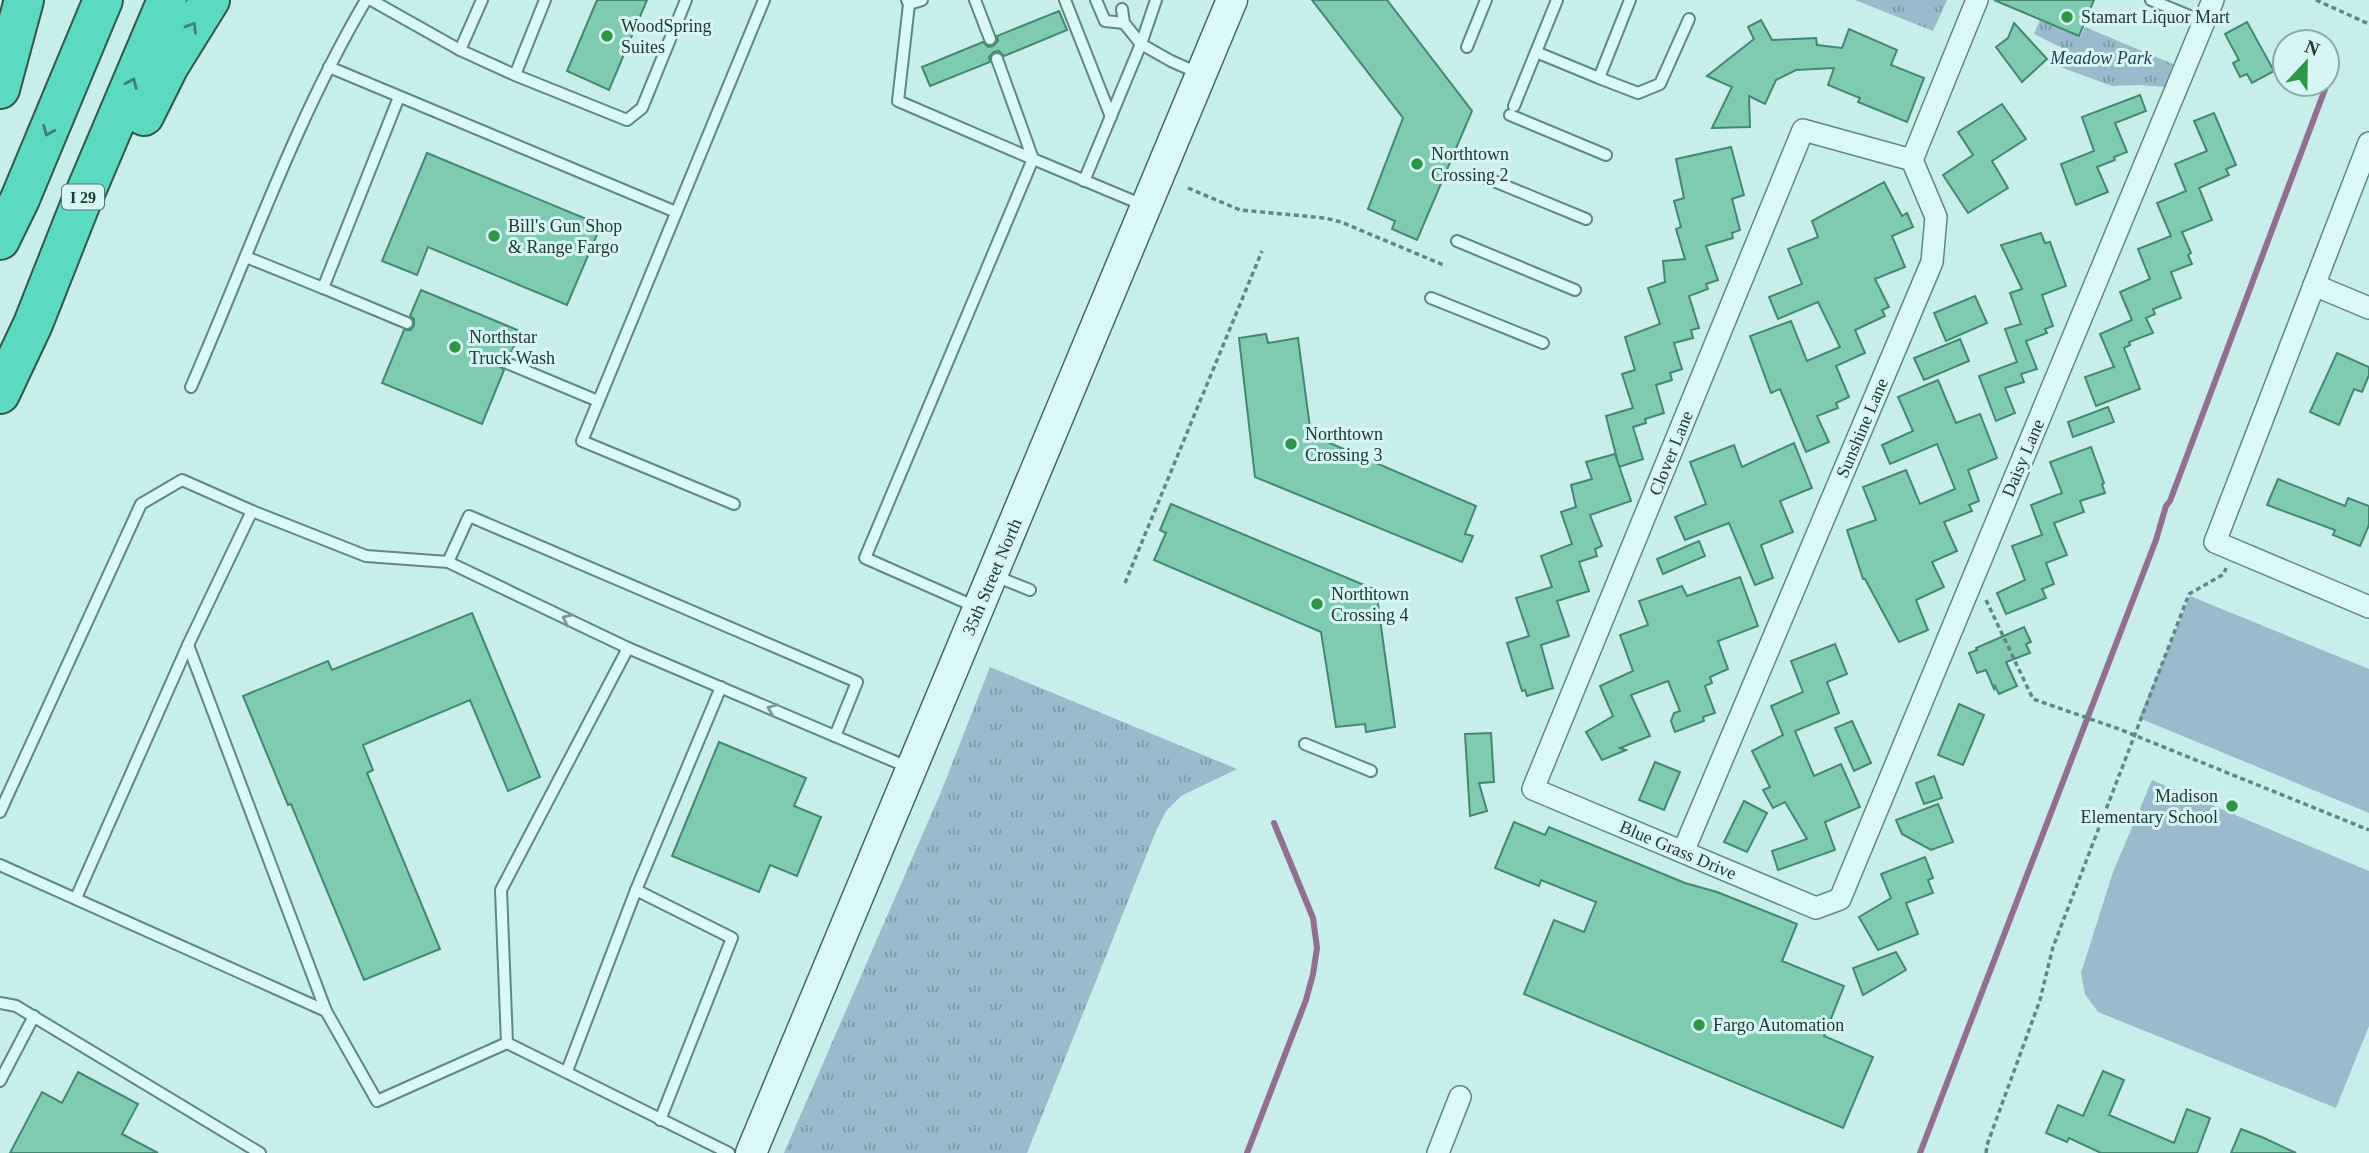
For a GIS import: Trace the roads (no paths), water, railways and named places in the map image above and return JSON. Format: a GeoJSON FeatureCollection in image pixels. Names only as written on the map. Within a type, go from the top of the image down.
{"type":"FeatureCollection","features":[{"type":"Feature","properties":{"kind":"highway"},"geometry":{"type":"LineString","coordinates":[[0,89],[24,0]]}},
{"type":"Feature","properties":{"kind":"highway"},"geometry":{"type":"LineString","coordinates":[[0,240],[20,199],[103,0]]}},
{"type":"Feature","properties":{"kind":"highway","name":"I 29"},"geometry":{"type":"LineString","coordinates":[[0,394],[33,324],[167,0]]}},
{"type":"Feature","properties":{"kind":"highway"},"geometry":{"type":"LineString","coordinates":[[33,324],[99,209],[169,66],[210,0]]}},
{"type":"Feature","properties":{"kind":"street","name":"35th Street North"},"geometry":{"type":"LineString","coordinates":[[751,1153],[1232,0]]}},
{"type":"Feature","properties":{"kind":"street"},"geometry":{"type":"LineString","coordinates":[[1912,160],[1977,0]]}},
{"type":"Feature","properties":{"kind":"street","name":"Daisy Lane"},"geometry":{"type":"LineString","coordinates":[[1823,905],[1840,899],[2213,0]]}},
{"type":"Feature","properties":{"kind":"street","name":"Clover Lane"},"geometry":{"type":"LineString","coordinates":[[1533,789],[1803,130],[1912,160]]}},
{"type":"Feature","properties":{"kind":"street"},"geometry":{"type":"LineString","coordinates":[[2369,143],[2314,285],[2223,546],[2369,607]]}},
{"type":"Feature","properties":{"kind":"street","name":"Sunshine Lane"},"geometry":{"type":"LineString","coordinates":[[1683,852],[1932,262],[1936,217],[1912,160]]}},
{"type":"Feature","properties":{"kind":"street"},"geometry":{"type":"LineString","coordinates":[[2314,285],[2369,308]]}},
{"type":"Feature","properties":{"kind":"street","name":"Blue Grass Drive"},"geometry":{"type":"LineString","coordinates":[[1533,789],[1816,908],[1823,905]]}},
{"type":"Feature","properties":{"kind":"street"},"geometry":{"type":"LineString","coordinates":[[1438,1153],[1461,1097]]}},
{"type":"Feature","properties":{"kind":"lane"},"geometry":{"type":"LineString","coordinates":[[191,387],[289,151],[329,67],[369,0],[460,50],[627,120],[642,108],[686,0]]}},
{"type":"Feature","properties":{"kind":"lane"},"geometry":{"type":"LineString","coordinates":[[460,50],[482,0]]}},
{"type":"Feature","properties":{"kind":"lane"},"geometry":{"type":"LineString","coordinates":[[515,75],[545,0]]}},
{"type":"Feature","properties":{"kind":"lane"},"geometry":{"type":"LineString","coordinates":[[734,504],[582,441],[764,0]]}},
{"type":"Feature","properties":{"kind":"lane"},"geometry":{"type":"LineString","coordinates":[[922,0],[908,2],[898,102],[1145,206]]}},
{"type":"Feature","properties":{"kind":"lane"},"geometry":{"type":"LineString","coordinates":[[975,0],[990,39]]}},
{"type":"Feature","properties":{"kind":"lane"},"geometry":{"type":"LineString","coordinates":[[1065,0],[1111,117]]}},
{"type":"Feature","properties":{"kind":"lane"},"geometry":{"type":"LineString","coordinates":[[1096,0],[1105,21],[1124,23]]}},
{"type":"Feature","properties":{"kind":"lane"},"geometry":{"type":"LineString","coordinates":[[1084,181],[1141,44],[1156,0]]}},
{"type":"Feature","properties":{"kind":"lane"},"geometry":{"type":"LineString","coordinates":[[1467,47],[1486,0]]}},
{"type":"Feature","properties":{"kind":"lane"},"geometry":{"type":"LineString","coordinates":[[1558,0],[1512,111],[1606,155]]}},
{"type":"Feature","properties":{"kind":"lane"},"geometry":{"type":"LineString","coordinates":[[1598,78],[1630,0]]}},
{"type":"Feature","properties":{"kind":"lane"},"geometry":{"type":"LineString","coordinates":[[2151,0],[2204,22]]}},
{"type":"Feature","properties":{"kind":"lane"},"geometry":{"type":"LineString","coordinates":[[1122,9],[1124,23],[1141,44],[1201,74]]}},
{"type":"Feature","properties":{"kind":"lane"},"geometry":{"type":"LineString","coordinates":[[1536,52],[1638,93],[1660,84],[1689,19]]}},
{"type":"Feature","properties":{"kind":"lane"},"geometry":{"type":"LineString","coordinates":[[979,608],[864,558],[1033,159],[998,59]]}},
{"type":"Feature","properties":{"kind":"lane"},"geometry":{"type":"LineString","coordinates":[[329,67],[676,212]]}},
{"type":"Feature","properties":{"kind":"lane"},"geometry":{"type":"LineString","coordinates":[[323,288],[399,97]]}},
{"type":"Feature","properties":{"kind":"lane"},"geometry":{"type":"LineString","coordinates":[[1484,177],[1586,219]]}},
{"type":"Feature","properties":{"kind":"lane"},"geometry":{"type":"LineString","coordinates":[[1457,240],[1575,290]]}},
{"type":"Feature","properties":{"kind":"lane"},"geometry":{"type":"LineString","coordinates":[[246,257],[407,323]]}},
{"type":"Feature","properties":{"kind":"lane"},"geometry":{"type":"LineString","coordinates":[[1431,298],[1543,344]]}},
{"type":"Feature","properties":{"kind":"lane"},"geometry":{"type":"LineString","coordinates":[[507,363],[598,401]]}},
{"type":"Feature","properties":{"kind":"lane"},"geometry":{"type":"LineString","coordinates":[[0,812],[141,504],[182,480],[251,511],[366,556],[448,562],[628,648],[911,768]]}},
{"type":"Feature","properties":{"kind":"lane"},"geometry":{"type":"LineString","coordinates":[[76,898],[188,645],[251,511]]}},
{"type":"Feature","properties":{"kind":"lane"},"geometry":{"type":"LineString","coordinates":[[448,562],[469,516],[857,682],[835,736]]}},
{"type":"Feature","properties":{"kind":"lane"},"geometry":{"type":"LineString","coordinates":[[993,575],[1030,590]]}},
{"type":"Feature","properties":{"kind":"lane"},"geometry":{"type":"LineString","coordinates":[[188,645],[326,1011],[377,1101],[507,1043],[729,1153]]}},
{"type":"Feature","properties":{"kind":"lane"},"geometry":{"type":"LineString","coordinates":[[507,1043],[501,890],[628,648]]}},
{"type":"Feature","properties":{"kind":"lane"},"geometry":{"type":"LineString","coordinates":[[567,1071],[636,890],[721,687]]}},
{"type":"Feature","properties":{"kind":"lane"},"geometry":{"type":"LineString","coordinates":[[1306,744],[1371,771]]}},
{"type":"Feature","properties":{"kind":"lane"},"geometry":{"type":"LineString","coordinates":[[0,864],[326,1011]]}},
{"type":"Feature","properties":{"kind":"lane"},"geometry":{"type":"LineString","coordinates":[[636,890],[732,938],[660,1120]]}},
{"type":"Feature","properties":{"kind":"lane"},"geometry":{"type":"LineString","coordinates":[[0,1003],[16,1006],[34,1016],[260,1153]]}},
{"type":"Feature","properties":{"kind":"lane"},"geometry":{"type":"LineString","coordinates":[[0,1081],[34,1016]]}},
{"type":"Feature","properties":{"kind":"waterway"},"geometry":{"type":"LineString","coordinates":[[1920,1153],[2156,540],[2166,506],[2322,98]]}},
{"type":"Feature","properties":{"kind":"waterway"},"geometry":{"type":"LineString","coordinates":[[1247,1153],[1306,1000],[1317,948],[1313,918],[1274,823]]}},
{"type":"Feature","properties":{"kind":"place","name":"Stamart Liquor Mart"},"geometry":{"type":"Point","coordinates":[2067,17]}},
{"type":"Feature","properties":{"kind":"place","name":"WoodSpring Suites"},"geometry":{"type":"Point","coordinates":[607,36]}},
{"type":"Feature","properties":{"kind":"place","name":"Northtown Crossing 2"},"geometry":{"type":"Point","coordinates":[1417,164]}},
{"type":"Feature","properties":{"kind":"place","name":"Bill's Gun Shop & Range Fargo"},"geometry":{"type":"Point","coordinates":[494,236]}},
{"type":"Feature","properties":{"kind":"place","name":"Northstar Truck Wash"},"geometry":{"type":"Point","coordinates":[455,347]}},
{"type":"Feature","properties":{"kind":"place","name":"Northtown Crossing 3"},"geometry":{"type":"Point","coordinates":[1291,444]}},
{"type":"Feature","properties":{"kind":"place","name":"Northtown Crossing 4"},"geometry":{"type":"Point","coordinates":[1317,604]}},
{"type":"Feature","properties":{"kind":"place","name":"Madison Elementary School"},"geometry":{"type":"Point","coordinates":[2232,806]}},
{"type":"Feature","properties":{"kind":"place","name":"Fargo Automation"},"geometry":{"type":"Point","coordinates":[1699,1025]}},
{"type":"Feature","properties":{"kind":"park label","name":"Meadow Park"},"geometry":{"type":"Point","coordinates":[2101,58]}}]}
